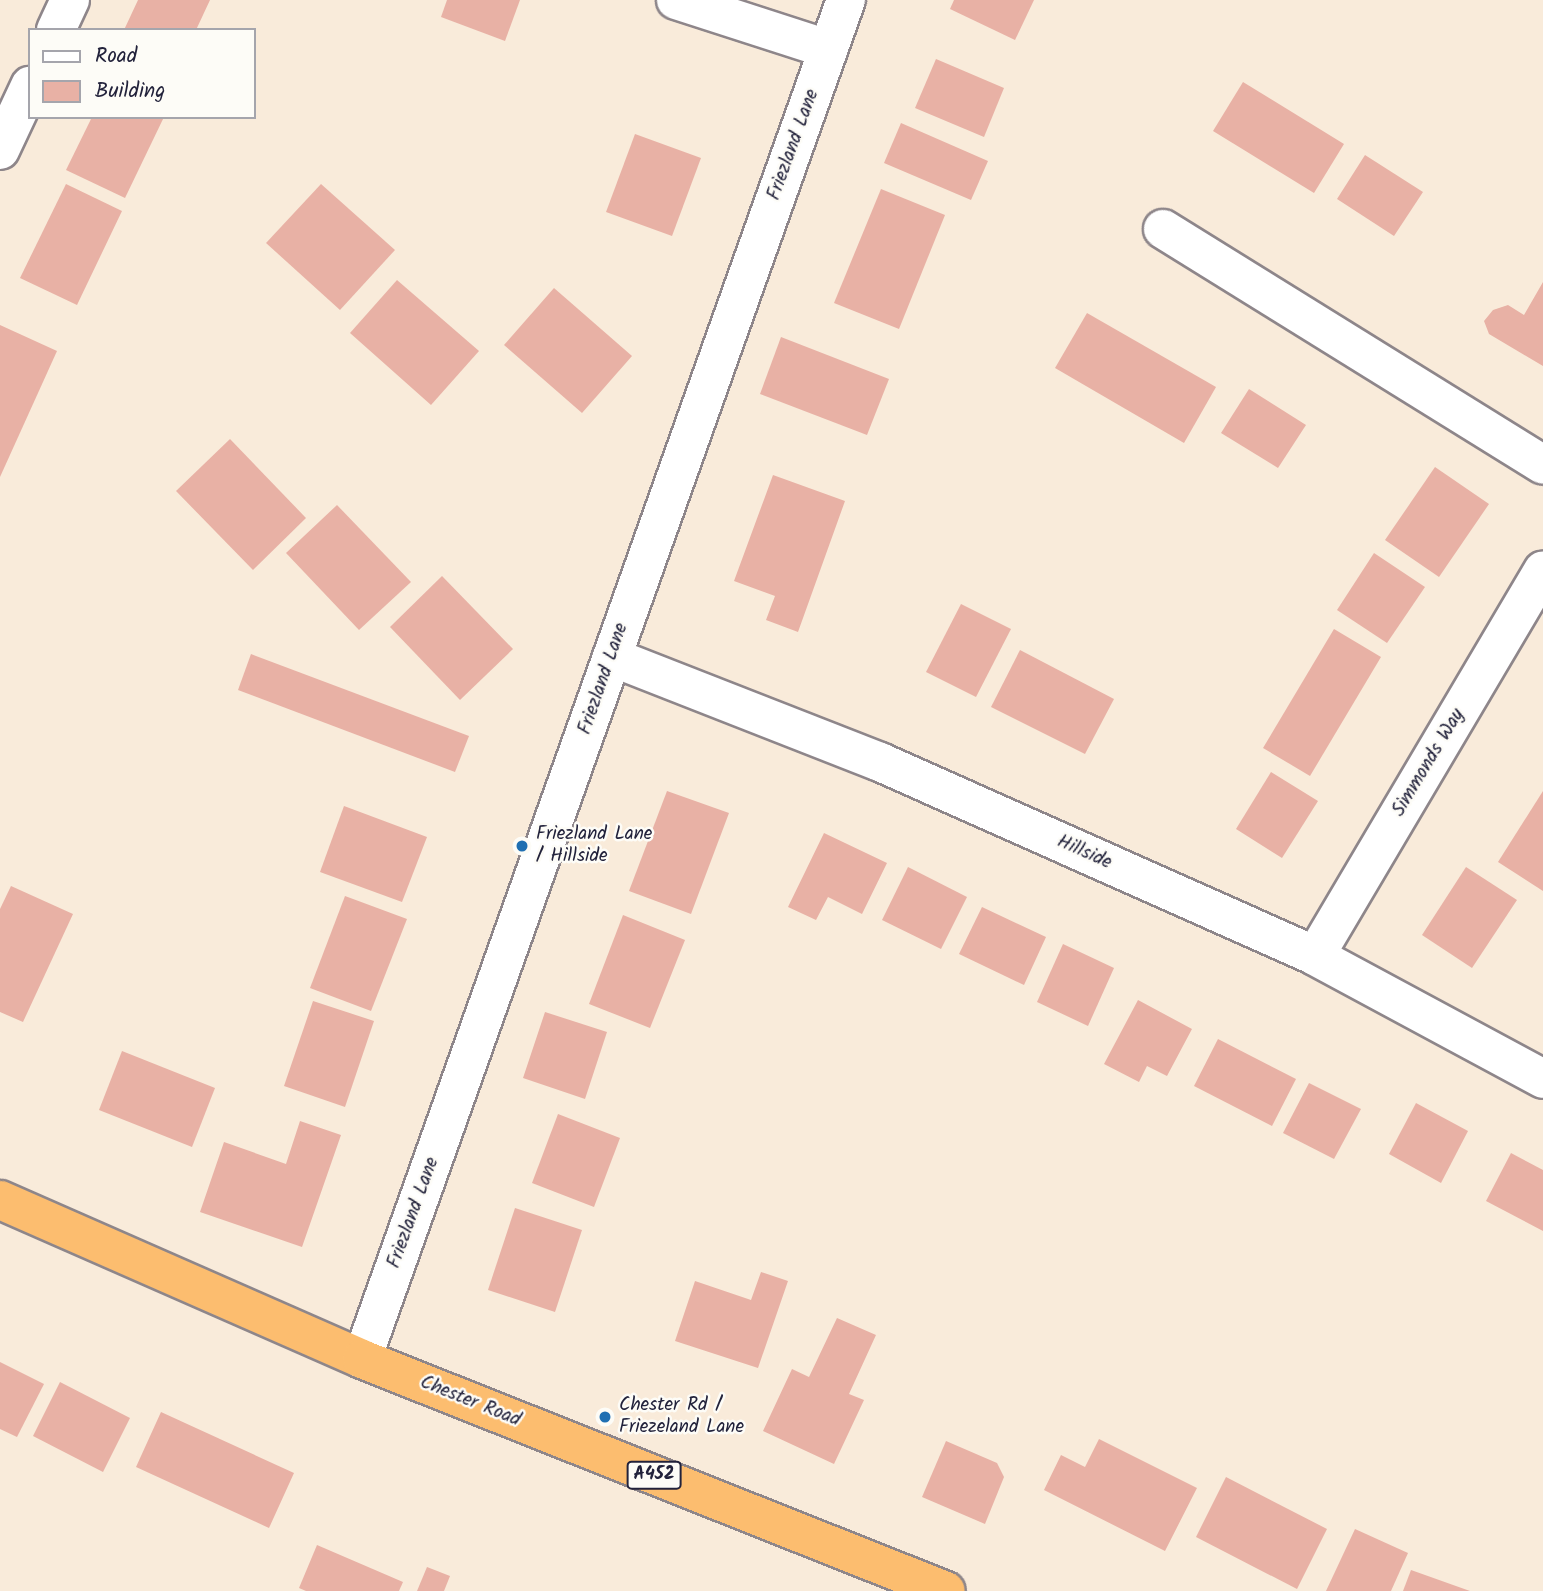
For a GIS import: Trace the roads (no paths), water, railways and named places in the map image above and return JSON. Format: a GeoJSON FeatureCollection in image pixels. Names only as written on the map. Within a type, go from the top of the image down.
{"type":"FeatureCollection","features":[{"type":"Feature","properties":{"kind":"highway","name":"Chester Road"},"geometry":{"type":"LineString","coordinates":[[0,1200],[362,1359],[946,1591]]}},
{"type":"Feature","properties":{"kind":"street"},"geometry":{"type":"LineString","coordinates":[[57,28],[70,0]]}},
{"type":"Feature","properties":{"kind":"street"},"geometry":{"type":"LineString","coordinates":[[676,0],[828,49]]}},
{"type":"Feature","properties":{"kind":"street","name":"Friezland Lane"},"geometry":{"type":"LineString","coordinates":[[362,1359],[846,0]]}},
{"type":"Feature","properties":{"kind":"street"},"geometry":{"type":"LineString","coordinates":[[0,150],[28,90]]}},
{"type":"Feature","properties":{"kind":"street"},"geometry":{"type":"LineString","coordinates":[[1163,229],[1543,465]]}},
{"type":"Feature","properties":{"kind":"street","name":"Simmonds Way"},"geometry":{"type":"LineString","coordinates":[[1315,956],[1543,570]]}},
{"type":"Feature","properties":{"kind":"street","name":"Hillside"},"geometry":{"type":"LineString","coordinates":[[612,657],[880,762],[1315,956],[1543,1079]]}},
{"type":"Feature","properties":{"kind":"place","name":"Friezland Lane / Hillside"},"geometry":{"type":"Point","coordinates":[522,846]}},
{"type":"Feature","properties":{"kind":"place","name":"Chester Rd / Friezeland Lane"},"geometry":{"type":"Point","coordinates":[605,1417]}}]}
